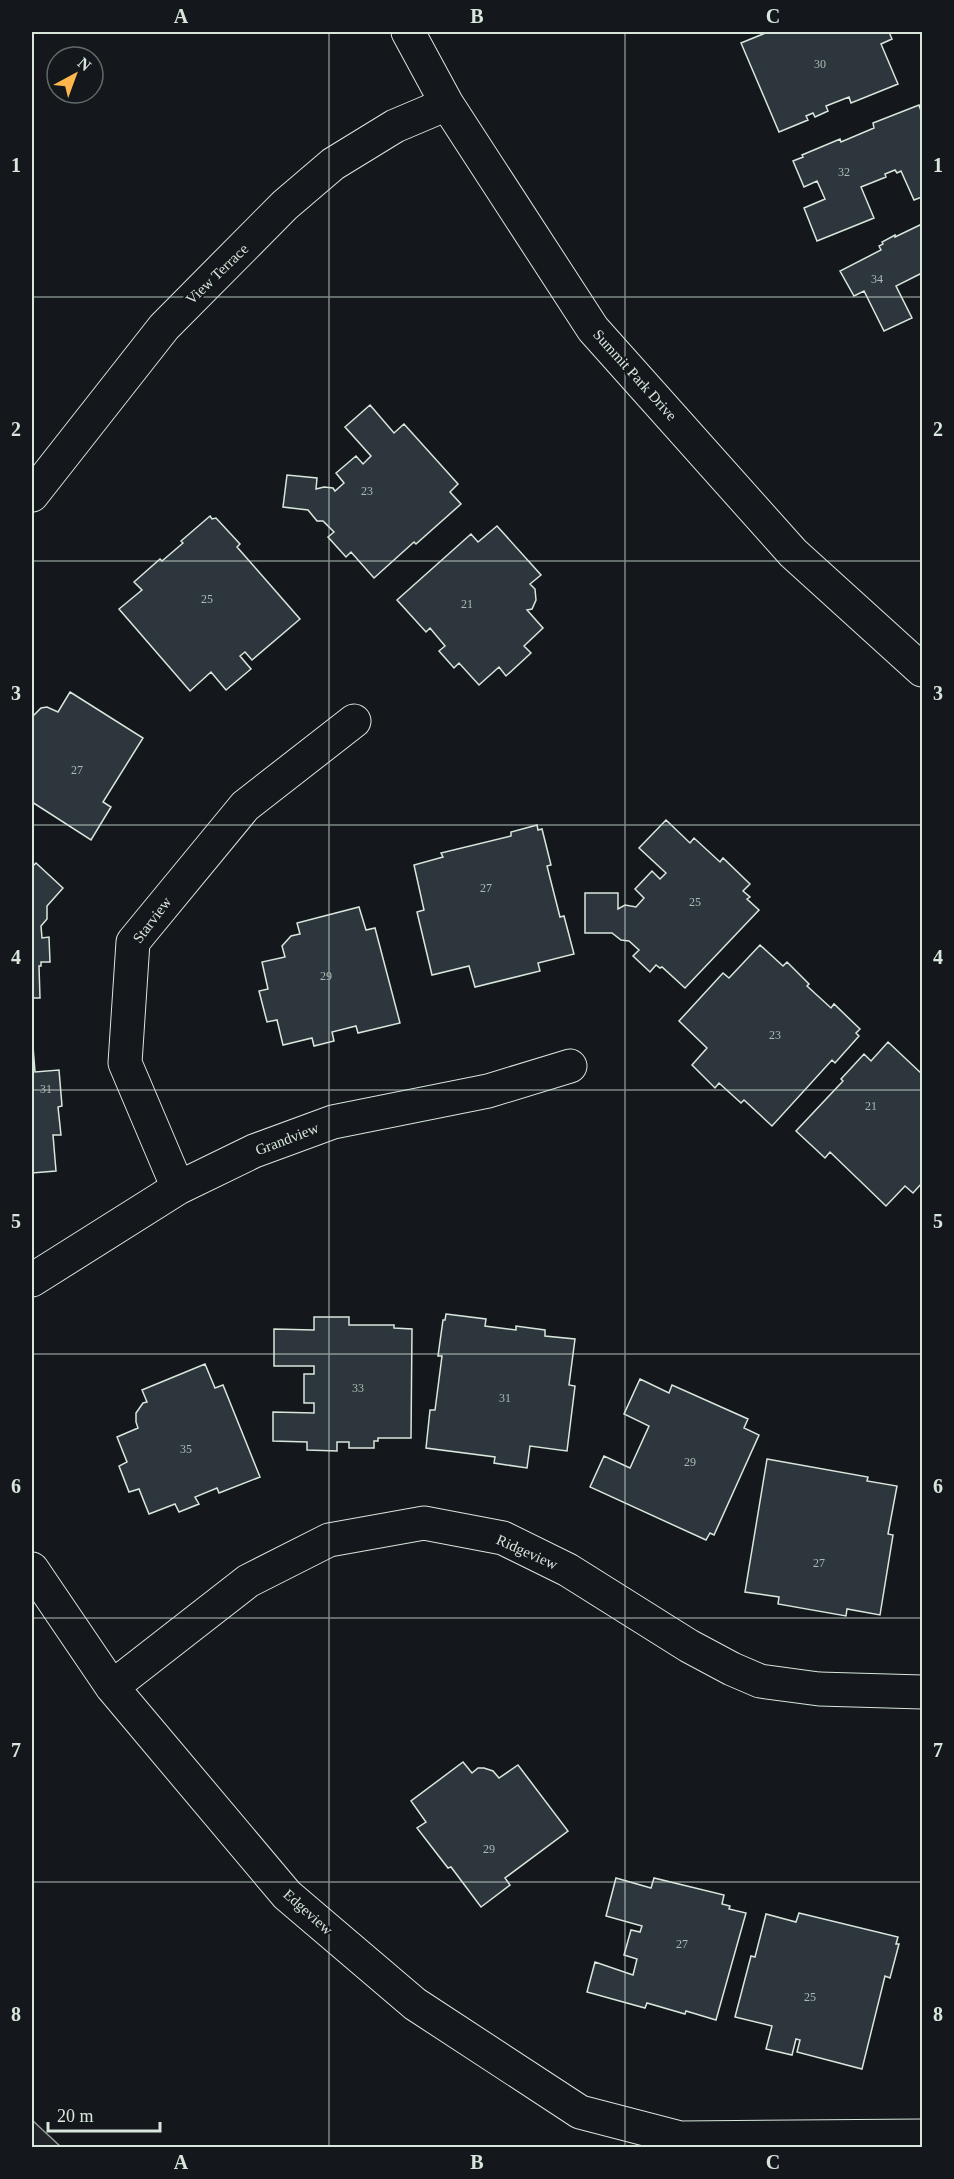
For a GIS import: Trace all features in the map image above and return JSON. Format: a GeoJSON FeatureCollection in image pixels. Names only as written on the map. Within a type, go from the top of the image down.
{"type":"FeatureCollection","features":[{"type":"Feature","properties":{"kind":"street","name":"Summit Park Drive"},"geometry":{"type":"LineString","coordinates":[[408,32],[447,104],[593,329],[793,553],[922,670]]}},
{"type":"Feature","properties":{"kind":"street","name":"View Terrace"},"geometry":{"type":"LineString","coordinates":[[35,483],[164,327],[285,205],[333,164],[395,126],[447,104]]}},
{"type":"Feature","properties":{"kind":"street","name":"Starview"},"geometry":{"type":"LineString","coordinates":[[178,1188],[125,1063],[133,942],[245,806],[354,721]]}},
{"type":"Feature","properties":{"kind":"street","name":"Grandview"},"geometry":{"type":"LineString","coordinates":[[32,1280],[178,1188],[254,1151],[333,1122],[488,1091],[570,1066]]}},
{"type":"Feature","properties":{"kind":"street","name":"Ridgeview"},"geometry":{"type":"LineString","coordinates":[[112,1687],[248,1581],[329,1540],[424,1523],[503,1538],[568,1570],[689,1646],[732,1670],[760,1681],[819,1689],[922,1692]]}},
{"type":"Feature","properties":{"kind":"street","name":"Edgeview"},"geometry":{"type":"LineString","coordinates":[[32,1569],[112,1687],[286,1895],[415,2004],[580,2112],[680,2138],[922,2136]]}},
{"type":"Feature","properties":{"kind":"shaded area"},"geometry":{"type":"Polygon","coordinates":[[[32,2120],[61,2147],[32,2147],[32,2120]]]}},
{"type":"Feature","properties":{"kind":"building"},"geometry":{"type":"Polygon","coordinates":[[[768,32],[889,32],[892,39],[881,44],[898,84],[851,103],[849,97],[826,106],[828,111],[815,117],[813,113],[806,116],[808,120],[779,132],[741,43],[768,32]]]}},
{"type":"Feature","properties":{"kind":"building"},"geometry":{"type":"Polygon","coordinates":[[[919,105],[922,114],[922,197],[914,200],[901,171],[897,173],[895,170],[885,174],[886,177],[861,187],[874,218],[817,241],[804,208],[825,199],[817,181],[804,187],[793,161],[840,139],[841,142],[874,128],[873,123],[919,105]]]}},
{"type":"Feature","properties":{"kind":"building"},"geometry":{"type":"Polygon","coordinates":[[[922,224],[922,273],[896,286],[912,318],[884,331],[864,291],[854,296],[840,271],[881,250],[879,246],[883,244],[882,242],[922,224]]]}},
{"type":"Feature","properties":{"kind":"building"},"geometry":{"type":"Polygon","coordinates":[[[370,405],[394,433],[404,424],[458,484],[450,492],[461,504],[374,578],[351,552],[346,557],[328,537],[334,532],[323,521],[317,521],[308,510],[283,507],[287,475],[317,478],[316,489],[324,487],[333,488],[335,491],[344,483],[336,473],[356,456],[363,464],[371,456],[345,427],[370,405]]]}},
{"type":"Feature","properties":{"kind":"building"},"geometry":{"type":"Polygon","coordinates":[[[210,516],[212,519],[216,518],[240,544],[237,547],[300,619],[252,660],[245,652],[240,656],[251,669],[226,690],[211,672],[190,691],[119,609],[142,590],[134,582],[160,559],[162,561],[183,543],[181,541],[210,516]]]}},
{"type":"Feature","properties":{"kind":"building"},"geometry":{"type":"Polygon","coordinates":[[[497,526],[541,575],[530,584],[535,589],[536,600],[532,609],[527,610],[543,628],[524,646],[531,653],[506,676],[499,667],[479,685],[459,663],[454,668],[439,651],[445,646],[430,628],[426,632],[397,600],[471,534],[478,542],[497,526]]]}},
{"type":"Feature","properties":{"kind":"building"},"geometry":{"type":"Polygon","coordinates":[[[70,692],[143,738],[103,802],[111,807],[91,840],[32,802],[32,717],[41,708],[47,707],[58,712],[70,692]]]}},
{"type":"Feature","properties":{"kind":"building"},"geometry":{"type":"Polygon","coordinates":[[[666,820],[690,843],[694,838],[720,862],[723,858],[750,884],[743,891],[750,897],[747,899],[759,910],[685,988],[662,967],[656,965],[650,972],[633,956],[639,950],[629,941],[621,940],[612,933],[585,933],[585,893],[618,893],[618,909],[625,905],[636,907],[644,898],[635,889],[652,871],[660,879],[666,873],[639,848],[666,820]]]}},
{"type":"Feature","properties":{"kind":"building"},"geometry":{"type":"Polygon","coordinates":[[[537,825],[538,830],[542,829],[551,865],[547,866],[560,917],[564,916],[574,954],[538,963],[540,971],[475,987],[469,966],[432,975],[417,912],[424,910],[414,865],[443,857],[441,853],[511,836],[511,832],[537,825]]]}},
{"type":"Feature","properties":{"kind":"building"},"geometry":{"type":"Polygon","coordinates":[[[36,863],[63,888],[47,906],[47,919],[41,926],[42,938],[49,937],[50,962],[41,962],[39,966],[40,998],[32,998],[32,867],[36,863]]]}},
{"type":"Feature","properties":{"kind":"building"},"geometry":{"type":"Polygon","coordinates":[[[359,907],[366,930],[375,928],[400,1023],[358,1033],[356,1026],[332,1032],[334,1041],[314,1046],[312,1038],[283,1045],[277,1020],[267,1022],[259,991],[268,989],[262,962],[285,957],[282,946],[291,936],[300,934],[297,923],[359,907]]]}},
{"type":"Feature","properties":{"kind":"building"},"geometry":{"type":"Polygon","coordinates":[[[760,945],[783,966],[787,962],[809,984],[807,986],[831,1008],[834,1004],[860,1029],[856,1033],[859,1036],[835,1063],[832,1060],[772,1126],[744,1100],[741,1103],[719,1083],[715,1088],[692,1065],[707,1048],[679,1021],[723,973],[729,978],[760,945]]]}},
{"type":"Feature","properties":{"kind":"building"},"geometry":{"type":"Polygon","coordinates":[[[32,1034],[35,1072],[59,1070],[62,1106],[58,1107],[61,1135],[53,1135],[56,1171],[32,1173],[32,1034]]]}},
{"type":"Feature","properties":{"kind":"building"},"geometry":{"type":"Polygon","coordinates":[[[888,1042],[922,1074],[922,1183],[913,1193],[905,1186],[886,1206],[830,1152],[825,1158],[796,1131],[843,1081],[841,1079],[864,1054],[871,1061],[888,1042]]]}},
{"type":"Feature","properties":{"kind":"building"},"geometry":{"type":"Polygon","coordinates":[[[446,1314],[486,1319],[485,1326],[516,1330],[516,1326],[545,1330],[545,1336],[575,1339],[569,1385],[575,1386],[567,1451],[530,1446],[527,1468],[494,1463],[495,1457],[426,1448],[430,1410],[435,1410],[442,1356],[438,1356],[443,1320],[446,1314]]]}},
{"type":"Feature","properties":{"kind":"building"},"geometry":{"type":"Polygon","coordinates":[[[314,1317],[349,1317],[349,1325],[394,1325],[394,1328],[412,1329],[411,1438],[378,1438],[378,1441],[374,1441],[374,1448],[349,1448],[349,1442],[337,1442],[337,1451],[307,1450],[307,1442],[273,1441],[273,1412],[314,1413],[314,1403],[304,1403],[304,1374],[314,1374],[314,1366],[274,1366],[274,1329],[314,1330],[314,1317]]]}},
{"type":"Feature","properties":{"kind":"building"},"geometry":{"type":"Polygon","coordinates":[[[205,1364],[215,1388],[223,1385],[260,1477],[219,1493],[217,1488],[195,1497],[199,1504],[179,1512],[175,1504],[149,1514],[139,1489],[129,1492],[119,1466],[127,1462],[117,1437],[138,1428],[136,1413],[143,1403],[147,1402],[142,1390],[205,1364]]]}},
{"type":"Feature","properties":{"kind":"building"},"geometry":{"type":"Polygon","coordinates":[[[640,1379],[669,1393],[672,1385],[748,1419],[744,1428],[759,1435],[714,1535],[710,1533],[706,1540],[590,1487],[604,1456],[630,1468],[649,1426],[624,1414],[640,1379]]]}},
{"type":"Feature","properties":{"kind":"building"},"geometry":{"type":"Polygon","coordinates":[[[767,1459],[868,1477],[867,1481],[897,1486],[888,1534],[893,1535],[880,1615],[847,1609],[846,1616],[778,1604],[779,1597],[745,1592],[767,1459]]]}},
{"type":"Feature","properties":{"kind":"building"},"geometry":{"type":"Polygon","coordinates":[[[463,1762],[472,1773],[478,1768],[484,1768],[493,1771],[499,1778],[518,1765],[568,1831],[505,1878],[510,1885],[481,1907],[451,1867],[448,1868],[417,1828],[426,1822],[411,1801],[463,1762]]]}},
{"type":"Feature","properties":{"kind":"building"},"geometry":{"type":"Polygon","coordinates":[[[616,1878],[651,1888],[654,1878],[724,1895],[722,1904],[730,1906],[729,1909],[746,1913],[716,2020],[647,2003],[645,2008],[587,1992],[595,1962],[633,1975],[637,1959],[624,1955],[631,1930],[640,1932],[642,1926],[606,1916],[616,1878]]]}},
{"type":"Feature","properties":{"kind":"building"},"geometry":{"type":"Polygon","coordinates":[[[799,1913],[898,1937],[896,1944],[899,1944],[890,1978],[885,1976],[862,2069],[797,2052],[800,2040],[796,2039],[792,2055],[766,2049],[772,2026],[735,2017],[751,1956],[755,1957],[766,1914],[796,1922],[799,1913]]]}}]}
